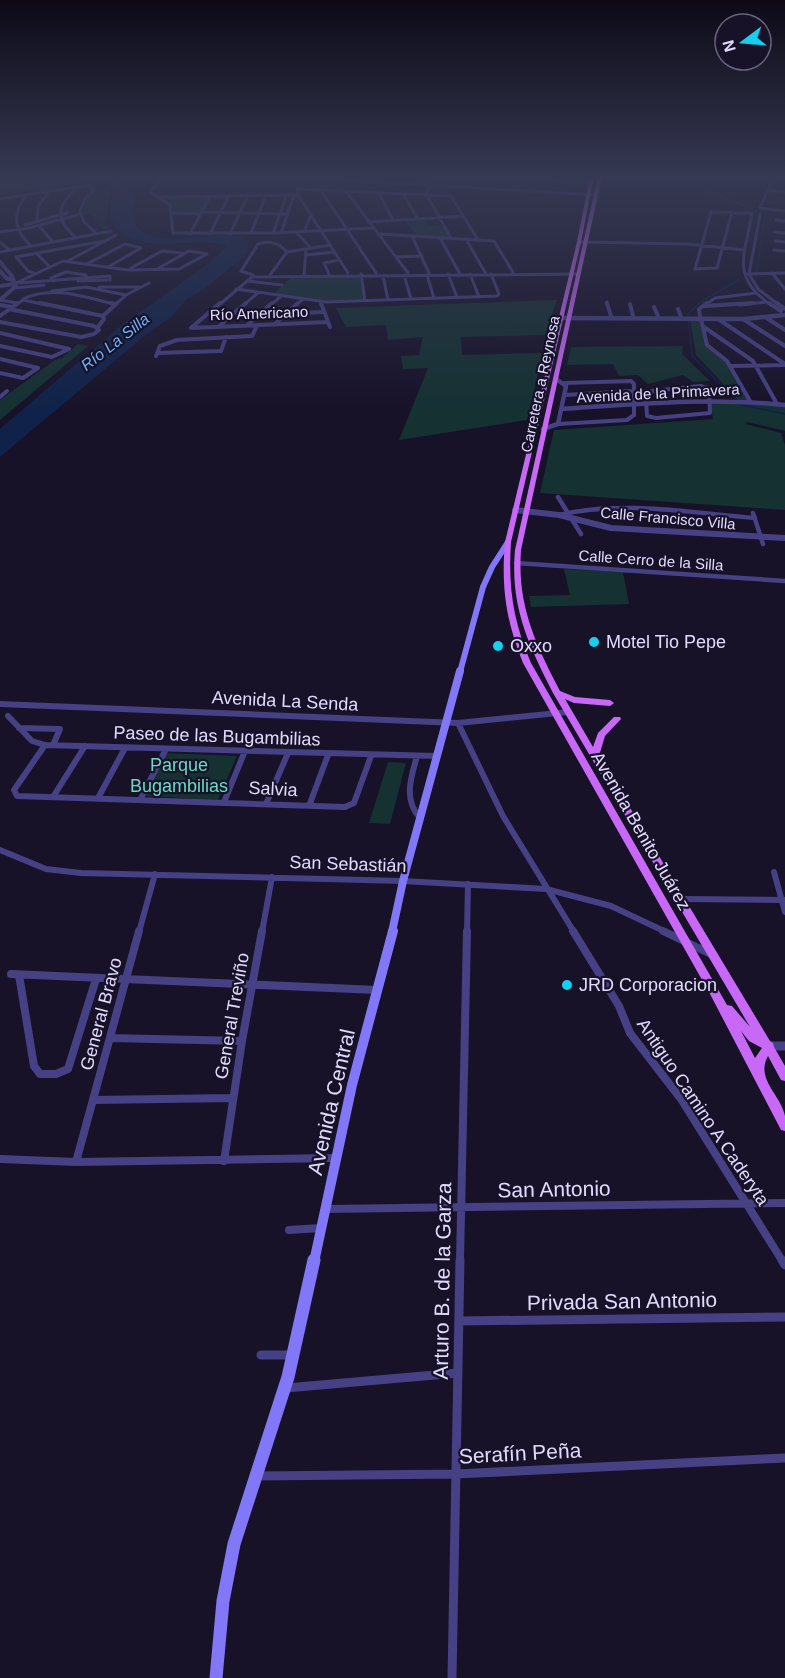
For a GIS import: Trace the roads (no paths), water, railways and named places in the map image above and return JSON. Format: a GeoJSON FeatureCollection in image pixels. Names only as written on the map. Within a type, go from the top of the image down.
{"type":"FeatureCollection","features":[{"type":"Feature","properties":{"kind":"main road","name":"Carretera a Reynosa"},"geometry":{"type":"LineString","coordinates":[[508,542],[576,254]]}},
{"type":"Feature","properties":{"kind":"main road","name":"Carretera a Reynosa"},"geometry":{"type":"LineString","coordinates":[[516,563],[525,511],[584,254]]}},
{"type":"Feature","properties":{"kind":"main road"},"geometry":{"type":"LineString","coordinates":[[534,426],[540,432],[541,440]]}},
{"type":"Feature","properties":{"kind":"main road","name":"Avenida Benito Juárez"},"geometry":{"type":"LineString","coordinates":[[508,542],[505,570],[507,603],[515,634],[534,675],[595,756],[785,1076]]}},
{"type":"Feature","properties":{"kind":"main road","name":"Avenida Central"},"geometry":{"type":"LineString","coordinates":[[216,1678],[225,1582],[239,1526],[286,1388],[335,1158],[403,881],[483,587],[492,567],[508,542]]}},
{"type":"Feature","properties":{"kind":"main road","name":"Avenida Benito Juárez"},"geometry":{"type":"LineString","coordinates":[[516,563],[518,595],[528,631],[557,693],[589,773],[688,944],[785,1126]]}},
{"type":"Feature","properties":{"kind":"main road"},"geometry":{"type":"LineString","coordinates":[[557,693],[574,700],[610,703]]}},
{"type":"Feature","properties":{"kind":"main road"},"geometry":{"type":"LineString","coordinates":[[595,756],[601,735],[617,719]]}},
{"type":"Feature","properties":{"kind":"main road"},"geometry":{"type":"LineString","coordinates":[[714,991],[747,1033],[769,1046],[760,1058],[759,1078]]}},
{"type":"Feature","properties":{"kind":"main road"},"geometry":{"type":"LineString","coordinates":[[770,1099],[785,1116]]}},
{"type":"Feature","properties":{"kind":"street"},"geometry":{"type":"LineString","coordinates":[[31,254],[16,258],[33,273]]}},
{"type":"Feature","properties":{"kind":"street"},"geometry":{"type":"LineString","coordinates":[[37,254],[49,265]]}},
{"type":"Feature","properties":{"kind":"street"},"geometry":{"type":"LineString","coordinates":[[62,254],[68,261],[130,270],[186,267],[207,254]]}},
{"type":"Feature","properties":{"kind":"street"},"geometry":{"type":"LineString","coordinates":[[0,288],[49,265],[68,261],[80,254]]}},
{"type":"Feature","properties":{"kind":"street"},"geometry":{"type":"LineString","coordinates":[[88,264],[106,254]]}},
{"type":"Feature","properties":{"kind":"street"},"geometry":{"type":"LineString","coordinates":[[108,267],[130,254]]}},
{"type":"Feature","properties":{"kind":"street"},"geometry":{"type":"LineString","coordinates":[[130,270],[156,254]]}},
{"type":"Feature","properties":{"kind":"street"},"geometry":{"type":"LineString","coordinates":[[157,269],[182,254]]}},
{"type":"Feature","properties":{"kind":"street"},"geometry":{"type":"LineString","coordinates":[[252,254],[241,271],[246,274],[293,276],[348,273],[361,275],[376,273],[578,274]]}},
{"type":"Feature","properties":{"kind":"street"},"geometry":{"type":"LineString","coordinates":[[270,275],[285,254]]}},
{"type":"Feature","properties":{"kind":"street"},"geometry":{"type":"LineString","coordinates":[[304,274],[306,254]]}},
{"type":"Feature","properties":{"kind":"street"},"geometry":{"type":"LineString","coordinates":[[335,254],[348,273]]}},
{"type":"Feature","properties":{"kind":"street"},"geometry":{"type":"LineString","coordinates":[[364,254],[376,273]]}},
{"type":"Feature","properties":{"kind":"street"},"geometry":{"type":"LineString","coordinates":[[394,254],[406,274],[411,299]]}},
{"type":"Feature","properties":{"kind":"street"},"geometry":{"type":"LineString","coordinates":[[449,254],[460,274]]}},
{"type":"Feature","properties":{"kind":"street"},"geometry":{"type":"LineString","coordinates":[[475,254],[486,274]]}},
{"type":"Feature","properties":{"kind":"street"},"geometry":{"type":"LineString","coordinates":[[503,254],[514,274]]}},
{"type":"Feature","properties":{"kind":"street"},"geometry":{"type":"LineString","coordinates":[[700,254],[696,270],[714,270],[717,268],[721,254]]}},
{"type":"Feature","properties":{"kind":"street"},"geometry":{"type":"LineString","coordinates":[[745,254],[743,272],[747,285],[766,302],[784,312]]}},
{"type":"Feature","properties":{"kind":"street"},"geometry":{"type":"LineString","coordinates":[[752,254],[749,274],[752,282],[784,312]]}},
{"type":"Feature","properties":{"kind":"street"},"geometry":{"type":"LineString","coordinates":[[396,257],[422,256],[434,298]]}},
{"type":"Feature","properties":{"kind":"street"},"geometry":{"type":"LineString","coordinates":[[329,274],[324,268],[324,263],[339,260]]}},
{"type":"Feature","properties":{"kind":"street"},"geometry":{"type":"LineString","coordinates":[[744,261],[750,262]]}},
{"type":"Feature","properties":{"kind":"street"},"geometry":{"type":"LineString","coordinates":[[0,262],[14,282]]}},
{"type":"Feature","properties":{"kind":"street"},"geometry":{"type":"LineString","coordinates":[[0,271],[14,282],[110,280],[112,278],[66,272],[56,274],[51,278],[55,281]]}},
{"type":"Feature","properties":{"kind":"street"},"geometry":{"type":"LineString","coordinates":[[743,272],[749,274],[785,273]]}},
{"type":"Feature","properties":{"kind":"street"},"geometry":{"type":"LineString","coordinates":[[17,303],[0,300],[14,282],[33,273]]}},
{"type":"Feature","properties":{"kind":"street"},"geometry":{"type":"LineString","coordinates":[[772,273],[785,289]]}},
{"type":"Feature","properties":{"kind":"street"},"geometry":{"type":"LineString","coordinates":[[236,289],[252,277],[406,274]]}},
{"type":"Feature","properties":{"kind":"street"},"geometry":{"type":"LineString","coordinates":[[448,274],[457,297]]}},
{"type":"Feature","properties":{"kind":"street"},"geometry":{"type":"LineString","coordinates":[[470,274],[479,297]]}},
{"type":"Feature","properties":{"kind":"street"},"geometry":{"type":"LineString","coordinates":[[236,289],[320,302],[497,296],[499,294],[491,274]]}},
{"type":"Feature","properties":{"kind":"street"},"geometry":{"type":"LineString","coordinates":[[361,275],[365,301]]}},
{"type":"Feature","properties":{"kind":"street"},"geometry":{"type":"LineString","coordinates":[[55,281],[91,276]]}},
{"type":"Feature","properties":{"kind":"street"},"geometry":{"type":"LineString","coordinates":[[273,294],[293,276]]}},
{"type":"Feature","properties":{"kind":"street"},"geometry":{"type":"LineString","coordinates":[[383,276],[388,300]]}},
{"type":"Feature","properties":{"kind":"street"},"geometry":{"type":"LineString","coordinates":[[247,280],[282,285]]}},
{"type":"Feature","properties":{"kind":"street"},"geometry":{"type":"LineString","coordinates":[[0,322],[81,337],[94,334],[99,330],[103,316],[114,304],[149,283]]}},
{"type":"Feature","properties":{"kind":"street"},"geometry":{"type":"LineString","coordinates":[[0,316],[17,303],[35,294],[86,287],[141,287]]}},
{"type":"Feature","properties":{"kind":"street"},"geometry":{"type":"LineString","coordinates":[[86,287],[126,295]]}},
{"type":"Feature","properties":{"kind":"street","name":"Río Americano"},"geometry":{"type":"LineString","coordinates":[[236,289],[191,328],[329,325],[322,312]]}},
{"type":"Feature","properties":{"kind":"street"},"geometry":{"type":"LineString","coordinates":[[49,292],[114,304]]}},
{"type":"Feature","properties":{"kind":"street"},"geometry":{"type":"LineString","coordinates":[[217,327],[259,292]]}},
{"type":"Feature","properties":{"kind":"street"},"geometry":{"type":"LineString","coordinates":[[762,292],[716,298],[699,310],[698,318],[704,327],[749,357],[777,404]]}},
{"type":"Feature","properties":{"kind":"street"},"geometry":{"type":"LineString","coordinates":[[246,326],[280,296]]}},
{"type":"Feature","properties":{"kind":"street"},"geometry":{"type":"LineString","coordinates":[[274,325],[303,299]]}},
{"type":"Feature","properties":{"kind":"street"},"geometry":{"type":"LineString","coordinates":[[23,300],[103,316]]}},
{"type":"Feature","properties":{"kind":"street"},"geometry":{"type":"LineString","coordinates":[[287,314],[322,312],[320,302]]}},
{"type":"Feature","properties":{"kind":"street"},"geometry":{"type":"LineString","coordinates":[[607,302],[611,316]]}},
{"type":"Feature","properties":{"kind":"street"},"geometry":{"type":"LineString","coordinates":[[704,306],[766,302]]}},
{"type":"Feature","properties":{"kind":"street"},"geometry":{"type":"LineString","coordinates":[[630,304],[633,316]]}},
{"type":"Feature","properties":{"kind":"street"},"geometry":{"type":"LineString","coordinates":[[0,305],[98,327]]}},
{"type":"Feature","properties":{"kind":"street"},"geometry":{"type":"LineString","coordinates":[[654,307],[658,316]]}},
{"type":"Feature","properties":{"kind":"street"},"geometry":{"type":"LineString","coordinates":[[678,309],[683,318]]}},
{"type":"Feature","properties":{"kind":"street"},"geometry":{"type":"LineString","coordinates":[[560,316],[698,318],[784,312]]}},
{"type":"Feature","properties":{"kind":"street"},"geometry":{"type":"LineString","coordinates":[[698,318],[742,319],[765,317],[784,312]]}},
{"type":"Feature","properties":{"kind":"street"},"geometry":{"type":"LineString","coordinates":[[569,317],[683,318]]}},
{"type":"Feature","properties":{"kind":"street"},"geometry":{"type":"LineString","coordinates":[[765,317],[785,330]]}},
{"type":"Feature","properties":{"kind":"street"},"geometry":{"type":"LineString","coordinates":[[718,319],[785,365]]}},
{"type":"Feature","properties":{"kind":"street"},"geometry":{"type":"LineString","coordinates":[[742,319],[785,346]]}},
{"type":"Feature","properties":{"kind":"street"},"geometry":{"type":"LineString","coordinates":[[226,337],[221,351],[157,355],[160,346],[174,340],[226,337],[254,336],[257,326]]}},
{"type":"Feature","properties":{"kind":"street"},"geometry":{"type":"LineString","coordinates":[[704,327],[707,345],[730,366],[750,401]]}},
{"type":"Feature","properties":{"kind":"street"},"geometry":{"type":"LineString","coordinates":[[0,333],[69,349],[54,357],[0,346]]}},
{"type":"Feature","properties":{"kind":"street"},"geometry":{"type":"LineString","coordinates":[[189,352],[192,346]]}},
{"type":"Feature","properties":{"kind":"street"},"geometry":{"type":"LineString","coordinates":[[0,359],[38,368],[23,378],[0,374]]}},
{"type":"Feature","properties":{"kind":"street"},"geometry":{"type":"LineString","coordinates":[[730,366],[785,365]]}},
{"type":"Feature","properties":{"kind":"street"},"geometry":{"type":"LineString","coordinates":[[556,379],[564,383],[631,381],[634,384],[632,418],[558,424]]}},
{"type":"Feature","properties":{"kind":"street"},"geometry":{"type":"LineString","coordinates":[[562,410],[564,383]]}},
{"type":"Feature","properties":{"kind":"street"},"geometry":{"type":"LineString","coordinates":[[706,386],[709,388],[710,413],[648,417],[644,404],[652,391],[706,386]]}},
{"type":"Feature","properties":{"kind":"street"},"geometry":{"type":"LineString","coordinates":[[0,390],[7,391],[0,397]]}},
{"type":"Feature","properties":{"kind":"street"},"geometry":{"type":"LineString","coordinates":[[564,395],[633,391]]}},
{"type":"Feature","properties":{"kind":"street","name":"Avenida de la Primavera"},"geometry":{"type":"LineString","coordinates":[[543,429],[558,424],[562,410],[710,400],[738,400],[785,405]]}},
{"type":"Feature","properties":{"kind":"street"},"geometry":{"type":"LineString","coordinates":[[558,497],[581,534]]}},
{"type":"Feature","properties":{"kind":"street"},"geometry":{"type":"LineString","coordinates":[[559,515],[608,507],[754,516],[763,544]]}},
{"type":"Feature","properties":{"kind":"street","name":"Calle Francisco Villa"},"geometry":{"type":"LineString","coordinates":[[515,510],[559,515],[611,528],[785,538]]}},
{"type":"Feature","properties":{"kind":"street","name":"Calle Cerro de la Silla"},"geometry":{"type":"LineString","coordinates":[[516,563],[785,581]]}},
{"type":"Feature","properties":{"kind":"street","name":"Avenida La Senda"},"geometry":{"type":"LineString","coordinates":[[0,704],[167,709],[446,723],[566,716]]}},
{"type":"Feature","properties":{"kind":"street"},"geometry":{"type":"LineString","coordinates":[[8,716],[32,741],[45,745]]}},
{"type":"Feature","properties":{"kind":"street","name":"Antiguo Camino A Caderyta"},"geometry":{"type":"LineString","coordinates":[[458,723],[493,798],[546,890],[619,1006],[630,1033],[681,1099],[785,1265]]}},
{"type":"Feature","properties":{"kind":"street"},"geometry":{"type":"LineString","coordinates":[[19,728],[60,729],[53,745]]}},
{"type":"Feature","properties":{"kind":"street","name":"Paseo de las Bugambilias"},"geometry":{"type":"LineString","coordinates":[[45,745],[371,756],[436,756]]}},
{"type":"Feature","properties":{"kind":"street","name":"Salvia"},"geometry":{"type":"LineString","coordinates":[[45,745],[14,790],[17,796],[351,806],[371,756]]}},
{"type":"Feature","properties":{"kind":"street"},"geometry":{"type":"LineString","coordinates":[[53,797],[85,746]]}},
{"type":"Feature","properties":{"kind":"street"},"geometry":{"type":"LineString","coordinates":[[98,798],[125,748]]}},
{"type":"Feature","properties":{"kind":"street"},"geometry":{"type":"LineString","coordinates":[[140,800],[166,749]]}},
{"type":"Feature","properties":{"kind":"street"},"geometry":{"type":"LineString","coordinates":[[224,802],[245,751]]}},
{"type":"Feature","properties":{"kind":"street"},"geometry":{"type":"LineString","coordinates":[[266,804],[288,753]]}},
{"type":"Feature","properties":{"kind":"street"},"geometry":{"type":"LineString","coordinates":[[309,806],[328,754]]}},
{"type":"Feature","properties":{"kind":"street"},"geometry":{"type":"LineString","coordinates":[[417,756],[408,798],[410,808],[420,818]]}},
{"type":"Feature","properties":{"kind":"street","name":"San Sebastián"},"geometry":{"type":"LineString","coordinates":[[0,850],[46,869],[81,873],[403,881],[546,890],[579,896],[617,908],[713,955]]}},
{"type":"Feature","properties":{"kind":"street"},"geometry":{"type":"LineString","coordinates":[[774,872],[785,912]]}},
{"type":"Feature","properties":{"kind":"street","name":"General Bravo"},"geometry":{"type":"LineString","coordinates":[[76,1162],[155,874]]}},
{"type":"Feature","properties":{"kind":"street","name":"General Treviño"},"geometry":{"type":"LineString","coordinates":[[224,1161],[242,1041],[272,877]]}},
{"type":"Feature","properties":{"kind":"street","name":"Arturo B. de la Garza"},"geometry":{"type":"LineString","coordinates":[[452,1678],[468,884]]}},
{"type":"Feature","properties":{"kind":"street"},"geometry":{"type":"LineString","coordinates":[[681,899],[783,900]]}},
{"type":"Feature","properties":{"kind":"street"},"geometry":{"type":"LineString","coordinates":[[96,979],[68,1069],[56,1074],[40,1074],[34,1066],[15,974],[377,990]]}},
{"type":"Feature","properties":{"kind":"street"},"geometry":{"type":"LineString","coordinates":[[110,1038],[242,1041]]}},
{"type":"Feature","properties":{"kind":"street"},"geometry":{"type":"LineString","coordinates":[[769,1046],[785,1046]]}},
{"type":"Feature","properties":{"kind":"street"},"geometry":{"type":"LineString","coordinates":[[93,1100],[233,1098]]}},
{"type":"Feature","properties":{"kind":"street"},"geometry":{"type":"LineString","coordinates":[[0,1158],[76,1162],[335,1158]]}},
{"type":"Feature","properties":{"kind":"street","name":"San Antonio"},"geometry":{"type":"LineString","coordinates":[[325,1209],[785,1203]]}},
{"type":"Feature","properties":{"kind":"street"},"geometry":{"type":"LineString","coordinates":[[290,1230],[321,1228]]}},
{"type":"Feature","properties":{"kind":"street","name":"Privada San Antonio"},"geometry":{"type":"LineString","coordinates":[[459,1321],[785,1317]]}},
{"type":"Feature","properties":{"kind":"street"},"geometry":{"type":"LineString","coordinates":[[261,1355],[294,1355]]}},
{"type":"Feature","properties":{"kind":"street"},"geometry":{"type":"LineString","coordinates":[[286,1388],[458,1373]]}},
{"type":"Feature","properties":{"kind":"street","name":"Serafín Peña"},"geometry":{"type":"LineString","coordinates":[[256,1476],[456,1474],[785,1458]]}},
{"type":"Feature","properties":{"kind":"water","name":"Río La Silla"},"geometry":{"type":"Polygon","coordinates":[[[219,254],[246,254],[202,291],[187,299],[171,317],[149,332],[0,457],[0,429],[123,324],[219,254]]]}},
{"type":"Feature","properties":{"kind":"waterway"},"geometry":{"type":"LineString","coordinates":[[757,271],[759,254]]}},
{"type":"Feature","properties":{"kind":"waterway"},"geometry":{"type":"LineString","coordinates":[[740,279],[701,302],[688,314],[692,356],[742,405],[785,414]]}},
{"type":"Feature","properties":{"kind":"place","name":"Motel Tio Pepe"},"geometry":{"type":"Point","coordinates":[594,642]}},
{"type":"Feature","properties":{"kind":"place","name":"Oxxo"},"geometry":{"type":"Point","coordinates":[498,646]}},
{"type":"Feature","properties":{"kind":"place","name":"JRD Corporacion"},"geometry":{"type":"Point","coordinates":[567,985]}},
{"type":"Feature","properties":{"kind":"park label","name":"Parque Bugambilias"},"geometry":{"type":"Point","coordinates":[179,775]}}]}
